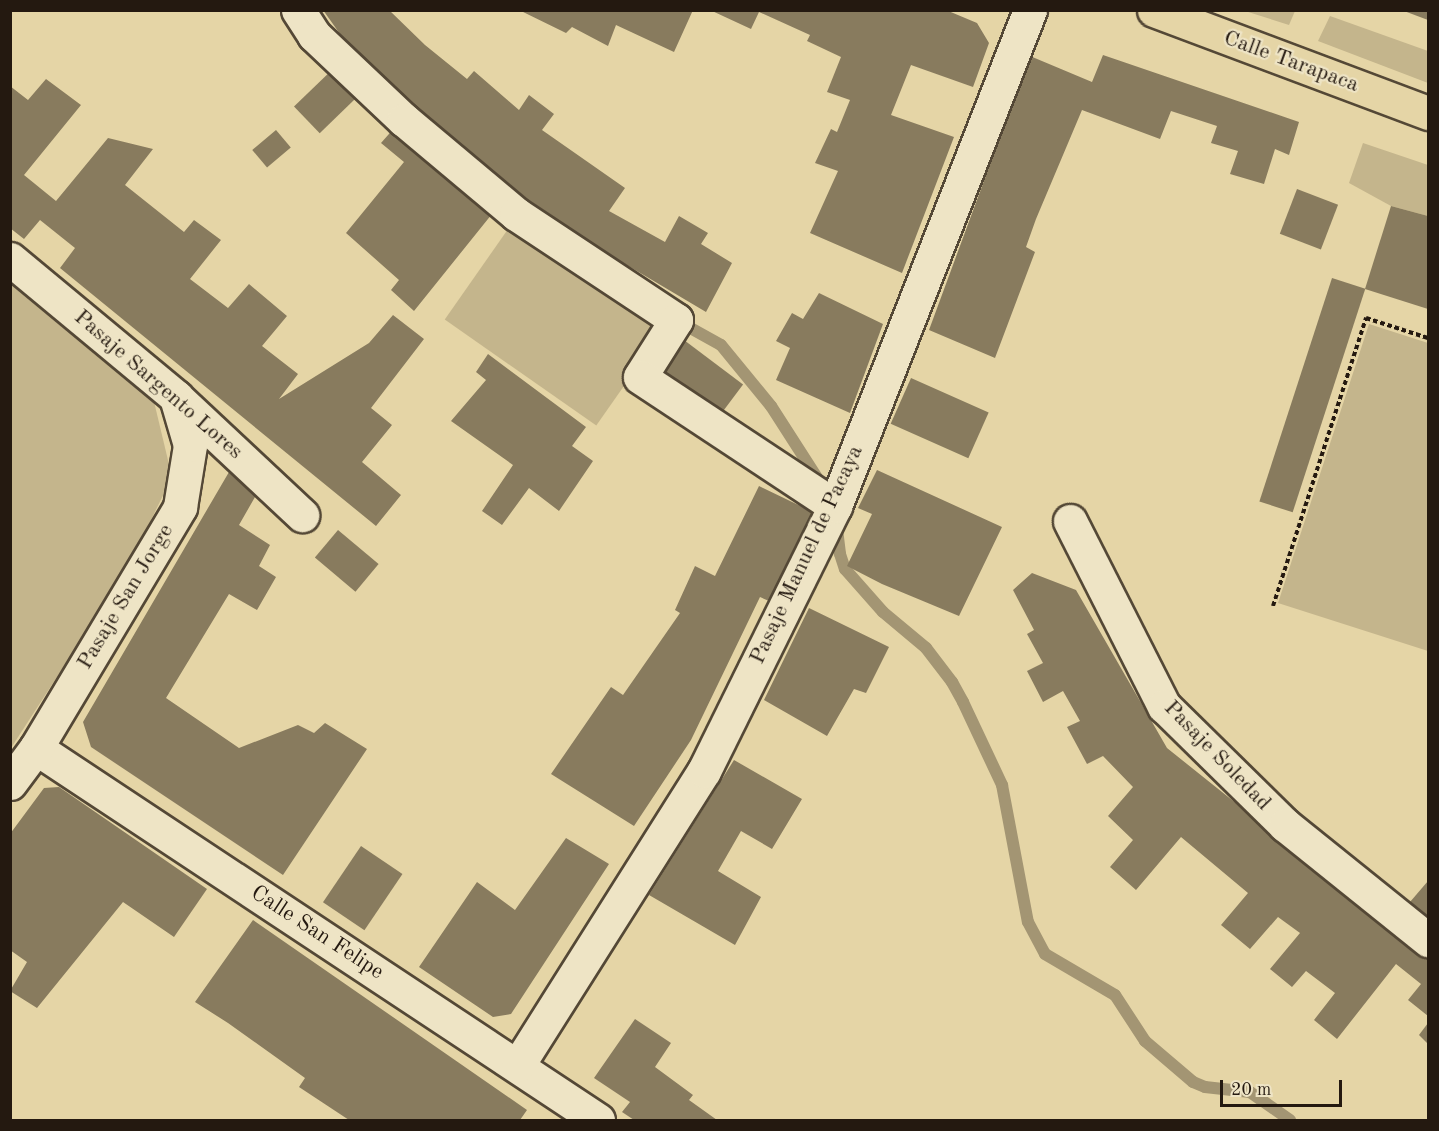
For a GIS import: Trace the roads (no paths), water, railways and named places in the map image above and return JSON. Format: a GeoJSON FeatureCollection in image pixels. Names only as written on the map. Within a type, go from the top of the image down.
{"type":"FeatureCollection","features":[{"type":"Feature","properties":{"kind":"main road","name":"Calle Tarapaca"},"geometry":{"type":"LineString","coordinates":[[1154,10],[1428,113]]}},
{"type":"Feature","properties":{"kind":"street"},"geometry":{"type":"LineString","coordinates":[[298,10],[314,35],[404,120],[516,214],[676,320],[640,377],[835,506]]}},
{"type":"Feature","properties":{"kind":"street","name":"Pasaje Manuel de Pacaya"},"geometry":{"type":"LineString","coordinates":[[518,1065],[704,771],[835,506],[1030,10]]}},
{"type":"Feature","properties":{"kind":"street","name":"Pasaje Sargento Lores"},"geometry":{"type":"LineString","coordinates":[[10,259],[176,397],[302,514]]}},
{"type":"Feature","properties":{"kind":"street","name":"Pasaje San Jorge"},"geometry":{"type":"LineString","coordinates":[[10,783],[36,748],[180,507],[190,446],[176,397]]}},
{"type":"Feature","properties":{"kind":"street","name":"Pasaje Soledad"},"geometry":{"type":"LineString","coordinates":[[1070,521],[1164,706],[1285,825],[1428,940]]}},
{"type":"Feature","properties":{"kind":"street","name":"Calle San Felipe"},"geometry":{"type":"LineString","coordinates":[[36,748],[598,1120]]}},
{"type":"Feature","properties":{"kind":"waterway"},"geometry":{"type":"LineString","coordinates":[[676,320],[721,345],[771,406],[821,484]]}},
{"type":"Feature","properties":{"kind":"waterway"},"geometry":{"type":"LineString","coordinates":[[836,521],[840,554],[845,569],[883,612],[926,648],[952,682],[963,702],[1002,785],[1028,922],[1045,954],[1115,995],[1145,1041],[1193,1082],[1205,1087],[1250,1092],[1290,1120]]}}]}
